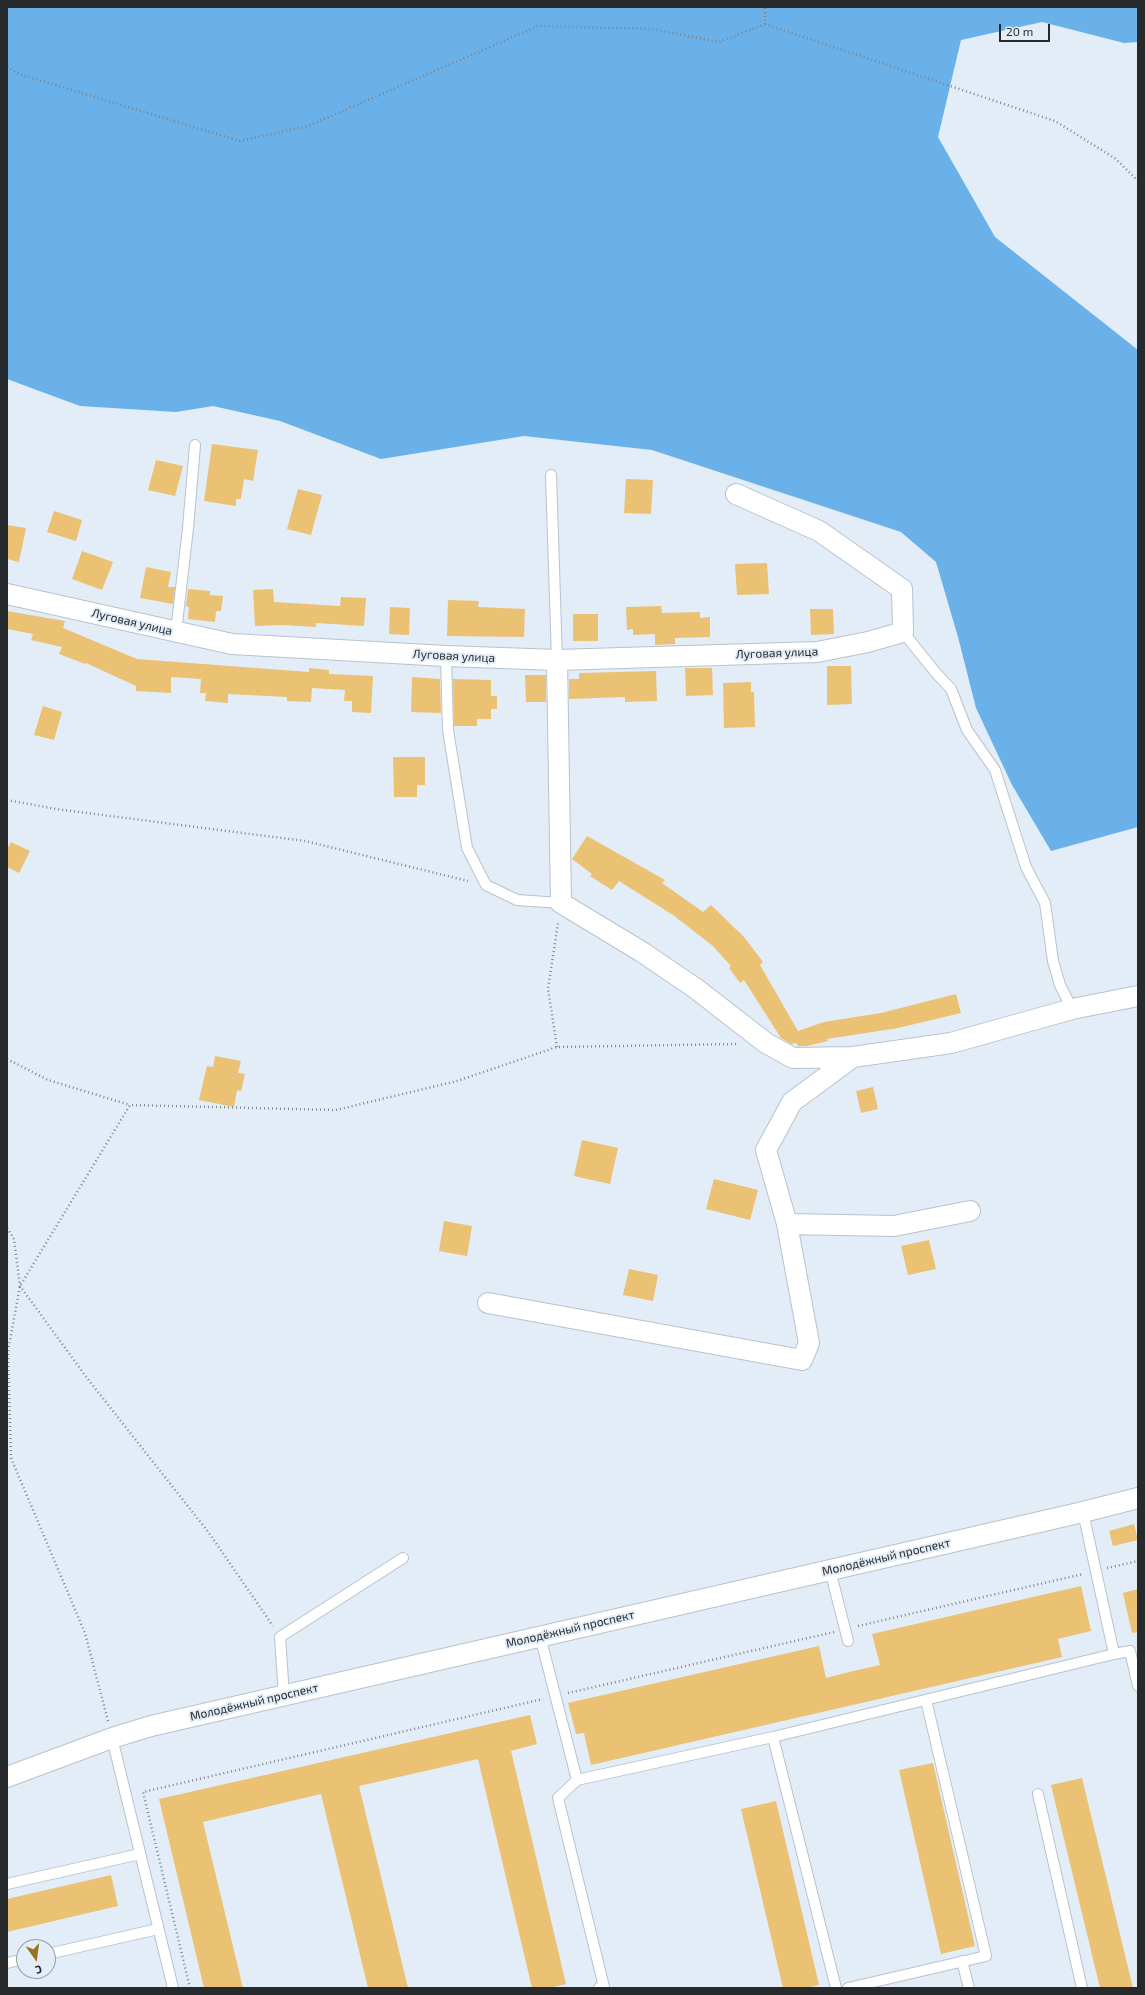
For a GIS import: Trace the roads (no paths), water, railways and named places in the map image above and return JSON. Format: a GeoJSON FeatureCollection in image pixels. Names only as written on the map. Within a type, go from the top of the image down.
{"type":"FeatureCollection","features":[{"type":"Feature","properties":{"kind":"street"},"geometry":{"type":"LineString","coordinates":[[736,494],[818,531],[902,589],[903,632]]}},
{"type":"Feature","properties":{"kind":"street","name":"Луговая улица"},"geometry":{"type":"LineString","coordinates":[[7,594],[232,644],[446,656],[557,660],[817,652],[868,642],[903,632]]}},
{"type":"Feature","properties":{"kind":"street"},"geometry":{"type":"LineString","coordinates":[[557,660],[561,903],[642,952],[695,988],[766,1043],[793,1058],[853,1058],[951,1043],[1072,1009],[1138,996]]}},
{"type":"Feature","properties":{"kind":"street"},"geometry":{"type":"LineString","coordinates":[[488,1304],[802,1360],[809,1343],[787,1224],[766,1150],[792,1102],[853,1058]]}},
{"type":"Feature","properties":{"kind":"street"},"geometry":{"type":"LineString","coordinates":[[787,1224],[894,1226],[970,1210]]}},
{"type":"Feature","properties":{"kind":"street","name":"Молодёжный проспект"},"geometry":{"type":"LineString","coordinates":[[7,1777],[112,1738],[151,1726],[1083,1512],[1138,1498]]}},
{"type":"Feature","properties":{"kind":"lane"},"geometry":{"type":"LineString","coordinates":[[176,632],[188,528],[194,445]]}},
{"type":"Feature","properties":{"kind":"lane"},"geometry":{"type":"LineString","coordinates":[[551,475],[557,660]]}},
{"type":"Feature","properties":{"kind":"lane"},"geometry":{"type":"LineString","coordinates":[[903,632],[951,689],[967,730],[995,770],[1026,867],[1045,903],[1053,961],[1060,985],[1072,1009]]}},
{"type":"Feature","properties":{"kind":"lane"},"geometry":{"type":"LineString","coordinates":[[446,656],[448,730],[467,848],[486,885],[517,900],[561,903]]}},
{"type":"Feature","properties":{"kind":"lane"},"geometry":{"type":"LineString","coordinates":[[1083,1512],[1114,1654]]}},
{"type":"Feature","properties":{"kind":"lane"},"geometry":{"type":"LineString","coordinates":[[284,1696],[280,1636],[403,1558]]}},
{"type":"Feature","properties":{"kind":"lane"},"geometry":{"type":"LineString","coordinates":[[830,1570],[848,1641]]}},
{"type":"Feature","properties":{"kind":"lane"},"geometry":{"type":"LineString","coordinates":[[540,1636],[577,1780]]}},
{"type":"Feature","properties":{"kind":"lane"},"geometry":{"type":"LineString","coordinates":[[600,1988],[604,1987],[558,1798],[577,1780],[773,1737],[1130,1651],[1138,1686]]}},
{"type":"Feature","properties":{"kind":"lane"},"geometry":{"type":"LineString","coordinates":[[848,1988],[986,1956],[926,1700]]}},
{"type":"Feature","properties":{"kind":"lane"},"geometry":{"type":"LineString","coordinates":[[773,1737],[836,1988]]}},
{"type":"Feature","properties":{"kind":"lane"},"geometry":{"type":"LineString","coordinates":[[112,1738],[173,1988]]}},
{"type":"Feature","properties":{"kind":"lane"},"geometry":{"type":"LineString","coordinates":[[1038,1794],[1082,1988]]}},
{"type":"Feature","properties":{"kind":"lane"},"geometry":{"type":"LineString","coordinates":[[7,1884],[140,1854]]}},
{"type":"Feature","properties":{"kind":"lane"},"geometry":{"type":"LineString","coordinates":[[56,1952],[158,1929]]}},
{"type":"Feature","properties":{"kind":"lane"},"geometry":{"type":"LineString","coordinates":[[962,1961],[969,1988]]}}]}
